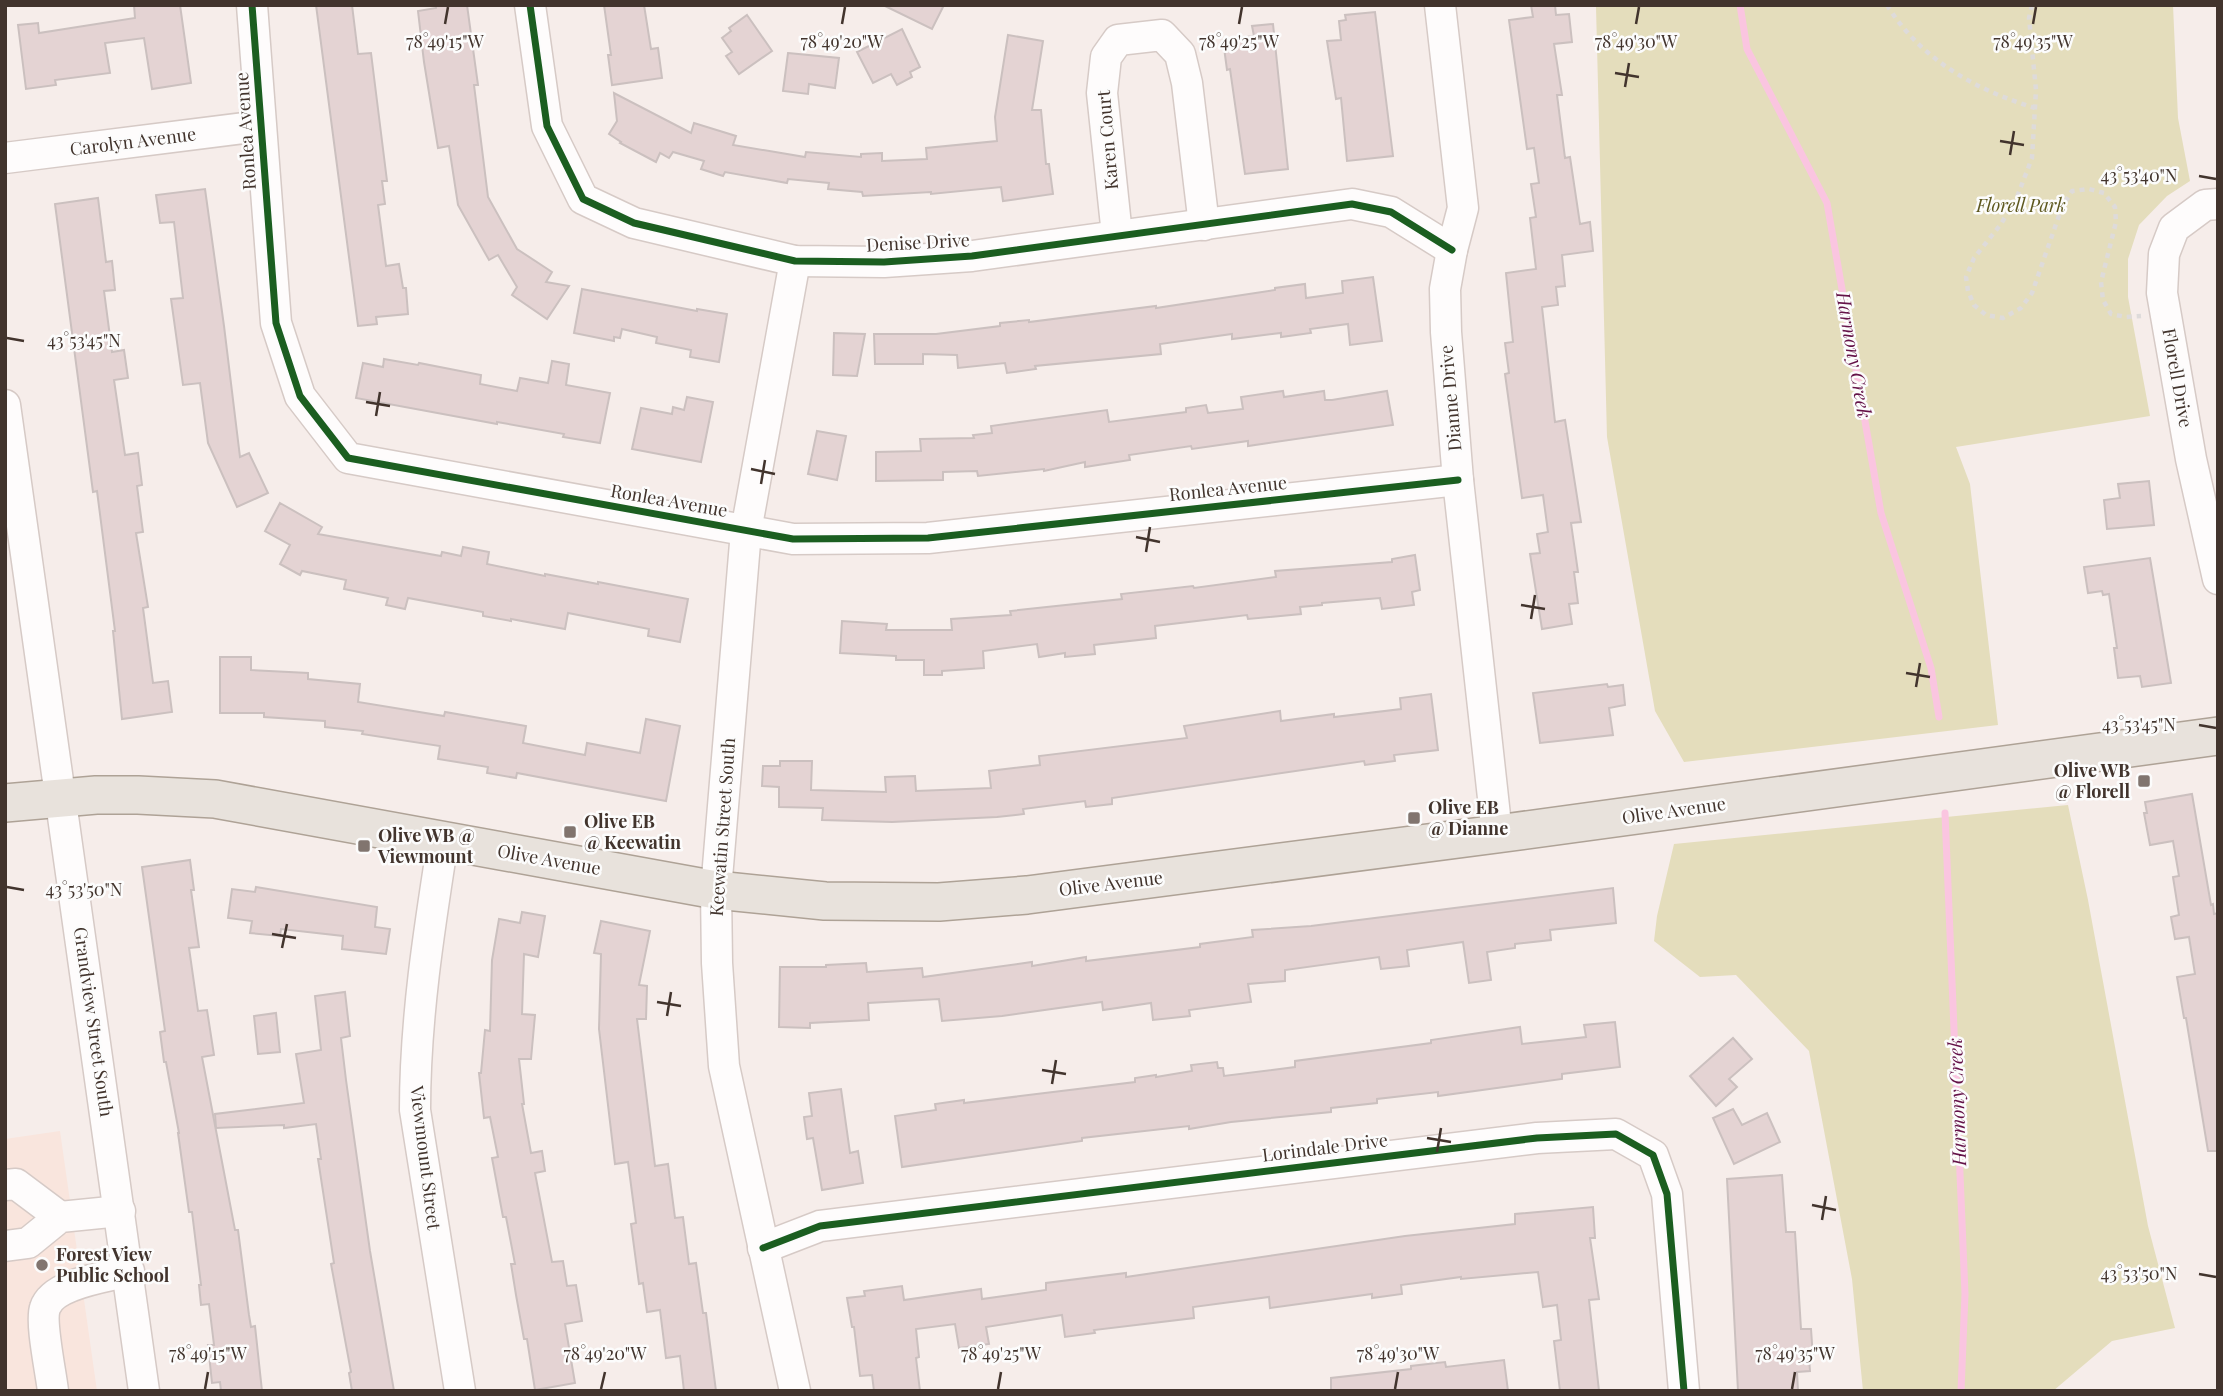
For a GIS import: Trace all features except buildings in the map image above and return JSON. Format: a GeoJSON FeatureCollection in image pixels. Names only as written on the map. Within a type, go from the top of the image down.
{"type":"FeatureCollection","features":[{"type":"Feature","properties":{"kind":"main road","name":"Olive Avenue"},"geometry":{"type":"LineString","coordinates":[[5,803],[138,795],[215,799],[716,890],[825,901],[881,903],[984,899],[1497,834],[2218,736]]}},
{"type":"Feature","properties":{"kind":"street","name":"Ronlea Avenue"},"geometry":{"type":"LineString","coordinates":[[253,5],[276,323],[300,396],[348,458],[793,539],[928,538],[1458,480]]}},
{"type":"Feature","properties":{"kind":"street","name":"Denise Drive"},"geometry":{"type":"LineString","coordinates":[[530,5],[547,126],[583,199],[634,223],[795,261],[884,262],[972,256],[1352,204],[1391,212],[1452,250]]}},
{"type":"Feature","properties":{"kind":"street","name":"Dianne Drive"},"geometry":{"type":"LineString","coordinates":[[1440,5],[1463,208],[1445,289],[1446,332],[1458,480],[1497,834]]}},
{"type":"Feature","properties":{"kind":"street","name":"Karen Court"},"geometry":{"type":"LineString","coordinates":[[1117,235],[1102,93],[1106,57],[1118,40],[1162,35],[1180,54],[1187,83],[1203,225]]}},
{"type":"Feature","properties":{"kind":"street","name":"Carolyn Avenue"},"geometry":{"type":"LineString","coordinates":[[5,158],[260,125]]}},
{"type":"Feature","properties":{"kind":"street","name":"Florell Drive"},"geometry":{"type":"LineString","coordinates":[[2218,204],[2205,205],[2174,228],[2164,254],[2162,293],[2191,459],[2218,579]]}},
{"type":"Feature","properties":{"kind":"street","name":"Keewatin Street South"},"geometry":{"type":"LineString","coordinates":[[795,261],[746,531],[716,890],[717,963],[724,1066],[795,1391]]}},
{"type":"Feature","properties":{"kind":"street","name":"Grandview Street South"},"geometry":{"type":"LineString","coordinates":[[5,405],[144,1391]]}},
{"type":"Feature","properties":{"kind":"street","name":"Viewmount Street"},"geometry":{"type":"LineString","coordinates":[[443,841],[418,1022],[415,1110],[460,1391]]}},
{"type":"Feature","properties":{"kind":"street","name":"Lorindale Drive"},"geometry":{"type":"LineString","coordinates":[[764,1248],[820,1226],[1537,1138],[1616,1134],[1653,1156],[1667,1194],[1684,1391]]}},
{"type":"Feature","properties":{"kind":"street"},"geometry":{"type":"LineString","coordinates":[[5,1185],[16,1184],[60,1217]]}},
{"type":"Feature","properties":{"kind":"street"},"geometry":{"type":"LineString","coordinates":[[5,1246],[28,1243],[60,1217],[120,1211]]}},
{"type":"Feature","properties":{"kind":"street"},"geometry":{"type":"LineString","coordinates":[[53,1391],[44,1320],[45,1307],[56,1293],[73,1285],[129,1271]]}},
{"type":"Feature","properties":{"kind":"path"},"geometry":{"type":"LineString","coordinates":[[1888,5],[1915,40],[1942,65],[1971,83],[2035,108]]}},
{"type":"Feature","properties":{"kind":"path"},"geometry":{"type":"LineString","coordinates":[[2032,5],[2029,18],[2036,90],[2032,158],[2017,197],[2001,224],[1974,258],[1966,276],[1974,305],[1986,315],[2003,318],[2021,308],[2032,293],[2062,206],[2072,191],[2089,189],[2104,193],[2115,207],[2116,222],[2101,282],[2103,300],[2111,313],[2126,317],[2166,313]]}},
{"type":"Feature","properties":{"kind":"shaded area","name":"Forest View Public School"},"geometry":{"type":"Polygon","coordinates":[[[60,1131],[97,1391],[5,1391],[5,1139],[60,1131]]]}},
{"type":"Feature","properties":{"kind":"green space","name":"Florell Park"},"geometry":{"type":"Polygon","coordinates":[[[2173,5],[2178,118],[2190,181],[2167,196],[2139,225],[2128,259],[2128,297],[2150,416],[1956,447],[1970,484],[1998,725],[1684,762],[1655,711],[1607,437],[1596,7],[2173,5]]]}},
{"type":"Feature","properties":{"kind":"green space"},"geometry":{"type":"Polygon","coordinates":[[[2068,805],[2148,1226],[2175,1328],[2112,1341],[2053,1391],[1863,1391],[1852,1279],[1809,1051],[1736,975],[1700,977],[1654,941],[1657,916],[1674,844],[2068,805]]]}},
{"type":"Feature","properties":{"kind":"waterway","name":"Harmony Creek"},"geometry":{"type":"LineString","coordinates":[[1740,5],[1747,49],[1827,203],[1881,513],[1931,668],[1939,717]]}},
{"type":"Feature","properties":{"kind":"waterway","name":"Harmony Creek"},"geometry":{"type":"LineString","coordinates":[[1945,813],[1965,1294],[1961,1391]]}},
{"type":"Feature","properties":{"kind":"cycle path"},"geometry":{"type":"LineString","coordinates":[[252,5],[276,323],[300,396],[348,458],[793,539],[928,538],[1458,480]]}},
{"type":"Feature","properties":{"kind":"cycle path"},"geometry":{"type":"LineString","coordinates":[[530,5],[547,126],[583,199],[634,223],[795,261],[884,262],[972,256],[1352,204],[1391,212],[1452,250]]}},
{"type":"Feature","properties":{"kind":"cycle path"},"geometry":{"type":"LineString","coordinates":[[763,1248],[820,1226],[1537,1138],[1616,1134],[1653,1155],[1667,1194],[1684,1391]]}},
{"type":"Feature","properties":{"kind":"place","name":"Olive WB @ Florell"},"geometry":{"type":"Point","coordinates":[2144,781]}},
{"type":"Feature","properties":{"kind":"place","name":"Olive EB @ Dianne"},"geometry":{"type":"Point","coordinates":[1414,818]}},
{"type":"Feature","properties":{"kind":"place","name":"Olive EB @ Keewatin"},"geometry":{"type":"Point","coordinates":[570,832]}},
{"type":"Feature","properties":{"kind":"place","name":"Olive WB @ Viewmount"},"geometry":{"type":"Point","coordinates":[364,846]}},
{"type":"Feature","properties":{"kind":"place","name":"Forest View Public School"},"geometry":{"type":"Point","coordinates":[42,1265]}}]}
